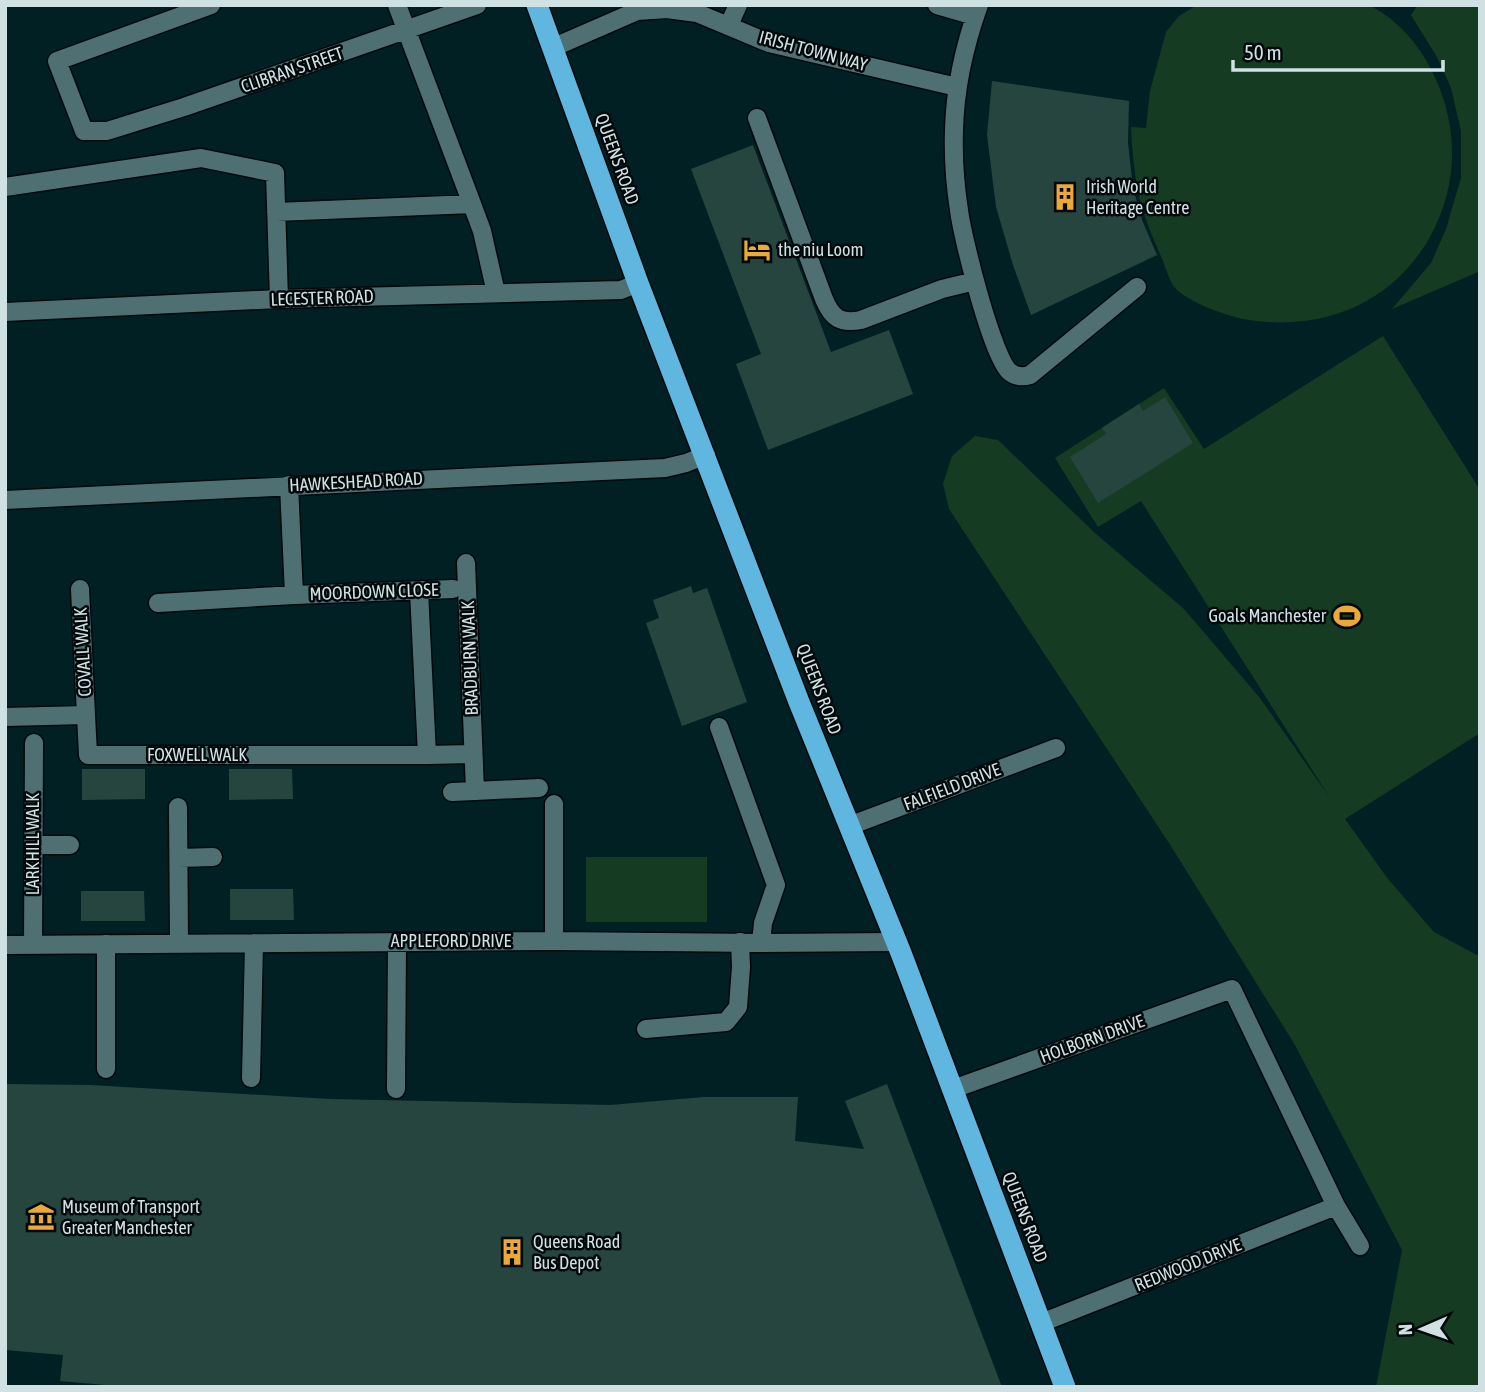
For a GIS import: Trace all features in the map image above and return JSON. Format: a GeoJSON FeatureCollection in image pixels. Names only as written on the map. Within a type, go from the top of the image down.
{"type":"FeatureCollection","features":[{"type":"Feature","properties":{"kind":"highway","name":"QUEENS ROAD"},"geometry":{"type":"LineString","coordinates":[[537,5],[638,282],[799,702],[953,1089],[1065,1387]]}},
{"type":"Feature","properties":{"kind":"street","name":"CLIBRAN STREET"},"geometry":{"type":"LineString","coordinates":[[211,5],[57,61],[84,131],[107,131],[184,107],[477,5]]}},
{"type":"Feature","properties":{"kind":"street"},"geometry":{"type":"LineString","coordinates":[[397,5],[482,231],[496,293]]}},
{"type":"Feature","properties":{"kind":"street"},"geometry":{"type":"LineString","coordinates":[[729,25],[738,5]]}},
{"type":"Feature","properties":{"kind":"street"},"geometry":{"type":"LineString","coordinates":[[937,5],[977,11],[957,87],[954,168],[959,211],[975,281],[995,347],[1004,366],[1012,374],[1022,377],[1030,375],[1137,286]]}},
{"type":"Feature","properties":{"kind":"street","name":"IRISH TOWN WAY"},"geometry":{"type":"LineString","coordinates":[[552,48],[637,11],[667,9],[697,12],[769,43],[957,87]]}},
{"type":"Feature","properties":{"kind":"street"},"geometry":{"type":"LineString","coordinates":[[757,118],[828,309],[838,319],[849,322],[861,320],[942,289],[975,281]]}},
{"type":"Feature","properties":{"kind":"street"},"geometry":{"type":"LineString","coordinates":[[5,187],[201,158],[275,173],[279,299]]}},
{"type":"Feature","properties":{"kind":"street"},"geometry":{"type":"LineString","coordinates":[[276,212],[472,204]]}},
{"type":"Feature","properties":{"kind":"street","name":"LECESTER ROAD"},"geometry":{"type":"LineString","coordinates":[[5,312],[279,299],[621,289],[638,282]]}},
{"type":"Feature","properties":{"kind":"street","name":"HAWKESHEAD ROAD"},"geometry":{"type":"LineString","coordinates":[[5,500],[664,468],[706,455]]}},
{"type":"Feature","properties":{"kind":"street","name":"MOORDOWN CLOSE"},"geometry":{"type":"LineString","coordinates":[[289,485],[294,595]]}},
{"type":"Feature","properties":{"kind":"street","name":"BRADBURN WALK"},"geometry":{"type":"LineString","coordinates":[[466,563],[473,754]]}},
{"type":"Feature","properties":{"kind":"street","name":"COVALL WALK"},"geometry":{"type":"LineString","coordinates":[[80,589],[86,715]]}},
{"type":"Feature","properties":{"kind":"street","name":"MOORDOWN CLOSE"},"geometry":{"type":"LineString","coordinates":[[158,603],[453,589]]}},
{"type":"Feature","properties":{"kind":"street"},"geometry":{"type":"LineString","coordinates":[[419,591],[428,751]]}},
{"type":"Feature","properties":{"kind":"street"},"geometry":{"type":"LineString","coordinates":[[5,717],[86,715]]}},
{"type":"Feature","properties":{"kind":"street","name":"FOXWELL WALK"},"geometry":{"type":"LineString","coordinates":[[86,715],[88,755],[428,751],[473,754]]}},
{"type":"Feature","properties":{"kind":"street"},"geometry":{"type":"LineString","coordinates":[[719,727],[776,886],[763,923],[761,943]]}},
{"type":"Feature","properties":{"kind":"street","name":"LARKHILL WALK"},"geometry":{"type":"LineString","coordinates":[[33,945],[34,743]]}},
{"type":"Feature","properties":{"kind":"street","name":"FALFIELD DRIVE"},"geometry":{"type":"LineString","coordinates":[[849,826],[1056,748]]}},
{"type":"Feature","properties":{"kind":"street"},"geometry":{"type":"LineString","coordinates":[[473,754],[475,791]]}},
{"type":"Feature","properties":{"kind":"street"},"geometry":{"type":"LineString","coordinates":[[452,792],[539,788]]}},
{"type":"Feature","properties":{"kind":"street"},"geometry":{"type":"LineString","coordinates":[[554,804],[554,941]]}},
{"type":"Feature","properties":{"kind":"street"},"geometry":{"type":"LineString","coordinates":[[178,807],[179,944]]}},
{"type":"Feature","properties":{"kind":"street"},"geometry":{"type":"LineString","coordinates":[[33,845],[70,845]]}},
{"type":"Feature","properties":{"kind":"street"},"geometry":{"type":"LineString","coordinates":[[179,858],[213,857]]}},
{"type":"Feature","properties":{"kind":"street","name":"APPLEFORD DRIVE"},"geometry":{"type":"LineString","coordinates":[[5,945],[554,941],[896,942]]}},
{"type":"Feature","properties":{"kind":"street"},"geometry":{"type":"LineString","coordinates":[[396,1089],[397,942]]}},
{"type":"Feature","properties":{"kind":"street"},"geometry":{"type":"LineString","coordinates":[[646,1029],[726,1022],[738,1007],[740,942]]}},
{"type":"Feature","properties":{"kind":"street"},"geometry":{"type":"LineString","coordinates":[[251,1078],[254,943]]}},
{"type":"Feature","properties":{"kind":"street"},"geometry":{"type":"LineString","coordinates":[[106,944],[106,1069]]}},
{"type":"Feature","properties":{"kind":"street","name":"HOLBORN DRIVE"},"geometry":{"type":"LineString","coordinates":[[953,1089],[1232,989],[1336,1206]]}},
{"type":"Feature","properties":{"kind":"street"},"geometry":{"type":"LineString","coordinates":[[1336,1206],[1360,1246]]}},
{"type":"Feature","properties":{"kind":"street","name":"REDWOOD DRIVE"},"geometry":{"type":"LineString","coordinates":[[1041,1323],[1336,1206]]}},
{"type":"Feature","properties":{"kind":"green space"},"geometry":{"type":"Polygon","coordinates":[[[1197,5],[1369,5],[1396,23],[1426,60],[1440,89],[1449,121],[1452,155],[1448,189],[1430,237],[1396,280],[1376,296],[1329,316],[1276,322],[1249,320],[1210,309],[1182,294],[1172,283],[1141,204],[1131,127],[1146,128],[1150,91],[1166,32],[1179,16],[1197,5]]]}},
{"type":"Feature","properties":{"kind":"green space"},"geometry":{"type":"Polygon","coordinates":[[[1418,5],[1480,5],[1480,260],[1478,272],[1392,309],[1431,263],[1446,229],[1461,178],[1461,131],[1451,88],[1437,57],[1411,15],[1418,5]]]}},
{"type":"Feature","properties":{"kind":"green space"},"geometry":{"type":"Polygon","coordinates":[[[1383,336],[1480,490],[1480,733],[1345,819],[1388,879],[1434,932],[1477,955],[1480,954],[1480,1387],[1376,1387],[1402,1250],[1295,1045],[1169,843],[949,509],[943,484],[952,456],[975,436],[998,440],[1095,533],[1184,609],[1260,698],[1330,798],[1141,501],[1098,527],[1055,458],[1164,388],[1204,449],[1383,336]]]}},
{"type":"Feature","properties":{"kind":"green space"},"geometry":{"type":"Polygon","coordinates":[[[586,857],[707,857],[707,922],[586,922],[586,857]]]}},
{"type":"Feature","properties":{"kind":"building","name":"Irish World Heritage Centre"},"geometry":{"type":"Polygon","coordinates":[[[992,81],[1129,101],[1128,143],[1133,188],[1142,220],[1157,255],[1031,315],[996,207],[987,135],[992,81]]]}},
{"type":"Feature","properties":{"kind":"building","name":"the niu Loom"},"geometry":{"type":"Polygon","coordinates":[[[753,145],[831,352],[889,330],[913,394],[768,450],[736,364],[761,354],[691,169],[753,145]]]}},
{"type":"Feature","properties":{"kind":"building"},"geometry":{"type":"Polygon","coordinates":[[[1165,397],[1193,443],[1098,503],[1070,457],[1106,434],[1102,428],[1139,404],[1143,411],[1165,397]]]}},
{"type":"Feature","properties":{"kind":"building"},"geometry":{"type":"Polygon","coordinates":[[[691,586],[693,593],[707,588],[747,702],[682,726],[646,623],[659,618],[653,600],[691,586]]]}},
{"type":"Feature","properties":{"kind":"building"},"geometry":{"type":"Polygon","coordinates":[[[82,769],[145,769],[145,799],[82,800],[82,769]]]}},
{"type":"Feature","properties":{"kind":"building"},"geometry":{"type":"Polygon","coordinates":[[[229,769],[292,769],[293,799],[229,800],[229,769]]]}},
{"type":"Feature","properties":{"kind":"building"},"geometry":{"type":"Polygon","coordinates":[[[230,889],[293,889],[294,920],[230,920],[230,889]]]}},
{"type":"Feature","properties":{"kind":"building"},"geometry":{"type":"Polygon","coordinates":[[[81,891],[144,891],[145,921],[81,921],[81,891]]]}},
{"type":"Feature","properties":{"kind":"building","name":"Queens Road Bus Depot"},"geometry":{"type":"Polygon","coordinates":[[[5,1084],[90,1085],[330,1099],[610,1105],[704,1097],[798,1097],[795,1141],[864,1149],[845,1101],[887,1084],[1002,1387],[128,1387],[60,1381],[63,1355],[5,1350],[5,1084]]]}},
{"type":"Feature","properties":{"kind":"place","name":"Irish World Heritage Centre"},"geometry":{"type":"Point","coordinates":[1065,197]}},
{"type":"Feature","properties":{"kind":"place","name":"the niu Loom"},"geometry":{"type":"Point","coordinates":[757,250]}},
{"type":"Feature","properties":{"kind":"place","name":"Goals Manchester"},"geometry":{"type":"Point","coordinates":[1347,616]}},
{"type":"Feature","properties":{"kind":"place","name":"Museum of Transport Greater Manchester"},"geometry":{"type":"Point","coordinates":[41,1217]}},
{"type":"Feature","properties":{"kind":"place","name":"Queens Road Bus Depot"},"geometry":{"type":"Point","coordinates":[512,1252]}}]}
